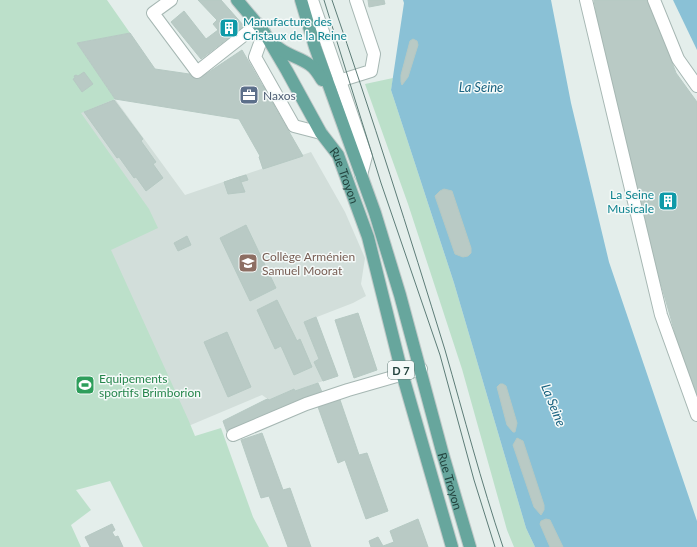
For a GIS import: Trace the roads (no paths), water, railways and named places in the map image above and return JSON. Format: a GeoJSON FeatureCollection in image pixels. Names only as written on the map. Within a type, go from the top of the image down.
{"type":"FeatureCollection","features":[{"type":"Feature","properties":{"kind":"main road","name":"Rue Troyon"},"geometry":{"type":"LineString","coordinates":[[237,0],[261,28],[287,70],[321,133],[338,155],[368,237],[402,373],[452,547]]}},
{"type":"Feature","properties":{"kind":"main road","name":"D 7"},"geometry":{"type":"LineString","coordinates":[[301,0],[315,47]]}},
{"type":"Feature","properties":{"kind":"main road"},"geometry":{"type":"LineString","coordinates":[[261,28],[279,49],[310,65],[319,74],[334,101]]}},
{"type":"Feature","properties":{"kind":"main road","name":"Rue Troyon"},"geometry":{"type":"LineString","coordinates":[[315,47],[376,214],[470,547]]}},
{"type":"Feature","properties":{"kind":"main road"},"geometry":{"type":"LineString","coordinates":[[291,56],[301,59],[312,55],[315,47]]}},
{"type":"Feature","properties":{"kind":"street"},"geometry":{"type":"LineString","coordinates":[[171,0],[153,13],[197,72],[261,28]]}},
{"type":"Feature","properties":{"kind":"street"},"geometry":{"type":"LineString","coordinates":[[312,0],[339,82],[366,156],[361,175]]}},
{"type":"Feature","properties":{"kind":"street"},"geometry":{"type":"LineString","coordinates":[[339,82],[371,71],[374,54],[356,0]]}},
{"type":"Feature","properties":{"kind":"street"},"geometry":{"type":"LineString","coordinates":[[586,0],[661,316],[697,415]]}},
{"type":"Feature","properties":{"kind":"street"},"geometry":{"type":"LineString","coordinates":[[654,0],[678,59],[697,86]]}},
{"type":"Feature","properties":{"kind":"street"},"geometry":{"type":"LineString","coordinates":[[261,28],[255,57],[294,126],[321,133]]}},
{"type":"Feature","properties":{"kind":"street","name":"D 7"},"geometry":{"type":"LineString","coordinates":[[402,373],[421,369]]}},
{"type":"Feature","properties":{"kind":"street"},"geometry":{"type":"LineString","coordinates":[[233,435],[306,404],[402,373]]}},
{"type":"Feature","properties":{"kind":"water","name":"La Seine"},"geometry":{"type":"Polygon","coordinates":[[[403,0],[551,0],[571,103],[609,262],[697,521],[697,547],[535,547],[526,528],[454,283],[391,90],[404,3],[403,0]]]}},
{"type":"Feature","properties":{"kind":"water"},"geometry":{"type":"Polygon","coordinates":[[[673,0],[697,0],[697,50],[673,0]]]}},
{"type":"Feature","properties":{"kind":"tram line"},"geometry":{"type":"LineString","coordinates":[[324,0],[381,183],[440,355],[474,480],[495,547]]}},
{"type":"Feature","properties":{"kind":"tram line"},"geometry":{"type":"LineString","coordinates":[[332,0],[418,262],[445,350],[487,498],[503,547]]}},
{"type":"Feature","properties":{"kind":"place","name":"Manufacture des Cristaux de la Reine"},"geometry":{"type":"Point","coordinates":[229,28]}},
{"type":"Feature","properties":{"kind":"place","name":"Naxos"},"geometry":{"type":"Point","coordinates":[249,95]}},
{"type":"Feature","properties":{"kind":"place","name":"La Seine Musicale"},"geometry":{"type":"Point","coordinates":[668,201]}},
{"type":"Feature","properties":{"kind":"place","name":"Collège Arménien Samuel Moorat"},"geometry":{"type":"Point","coordinates":[248,263]}},
{"type":"Feature","properties":{"kind":"place","name":"Equipements sportifs Brimborion"},"geometry":{"type":"Point","coordinates":[85,385]}}]}
